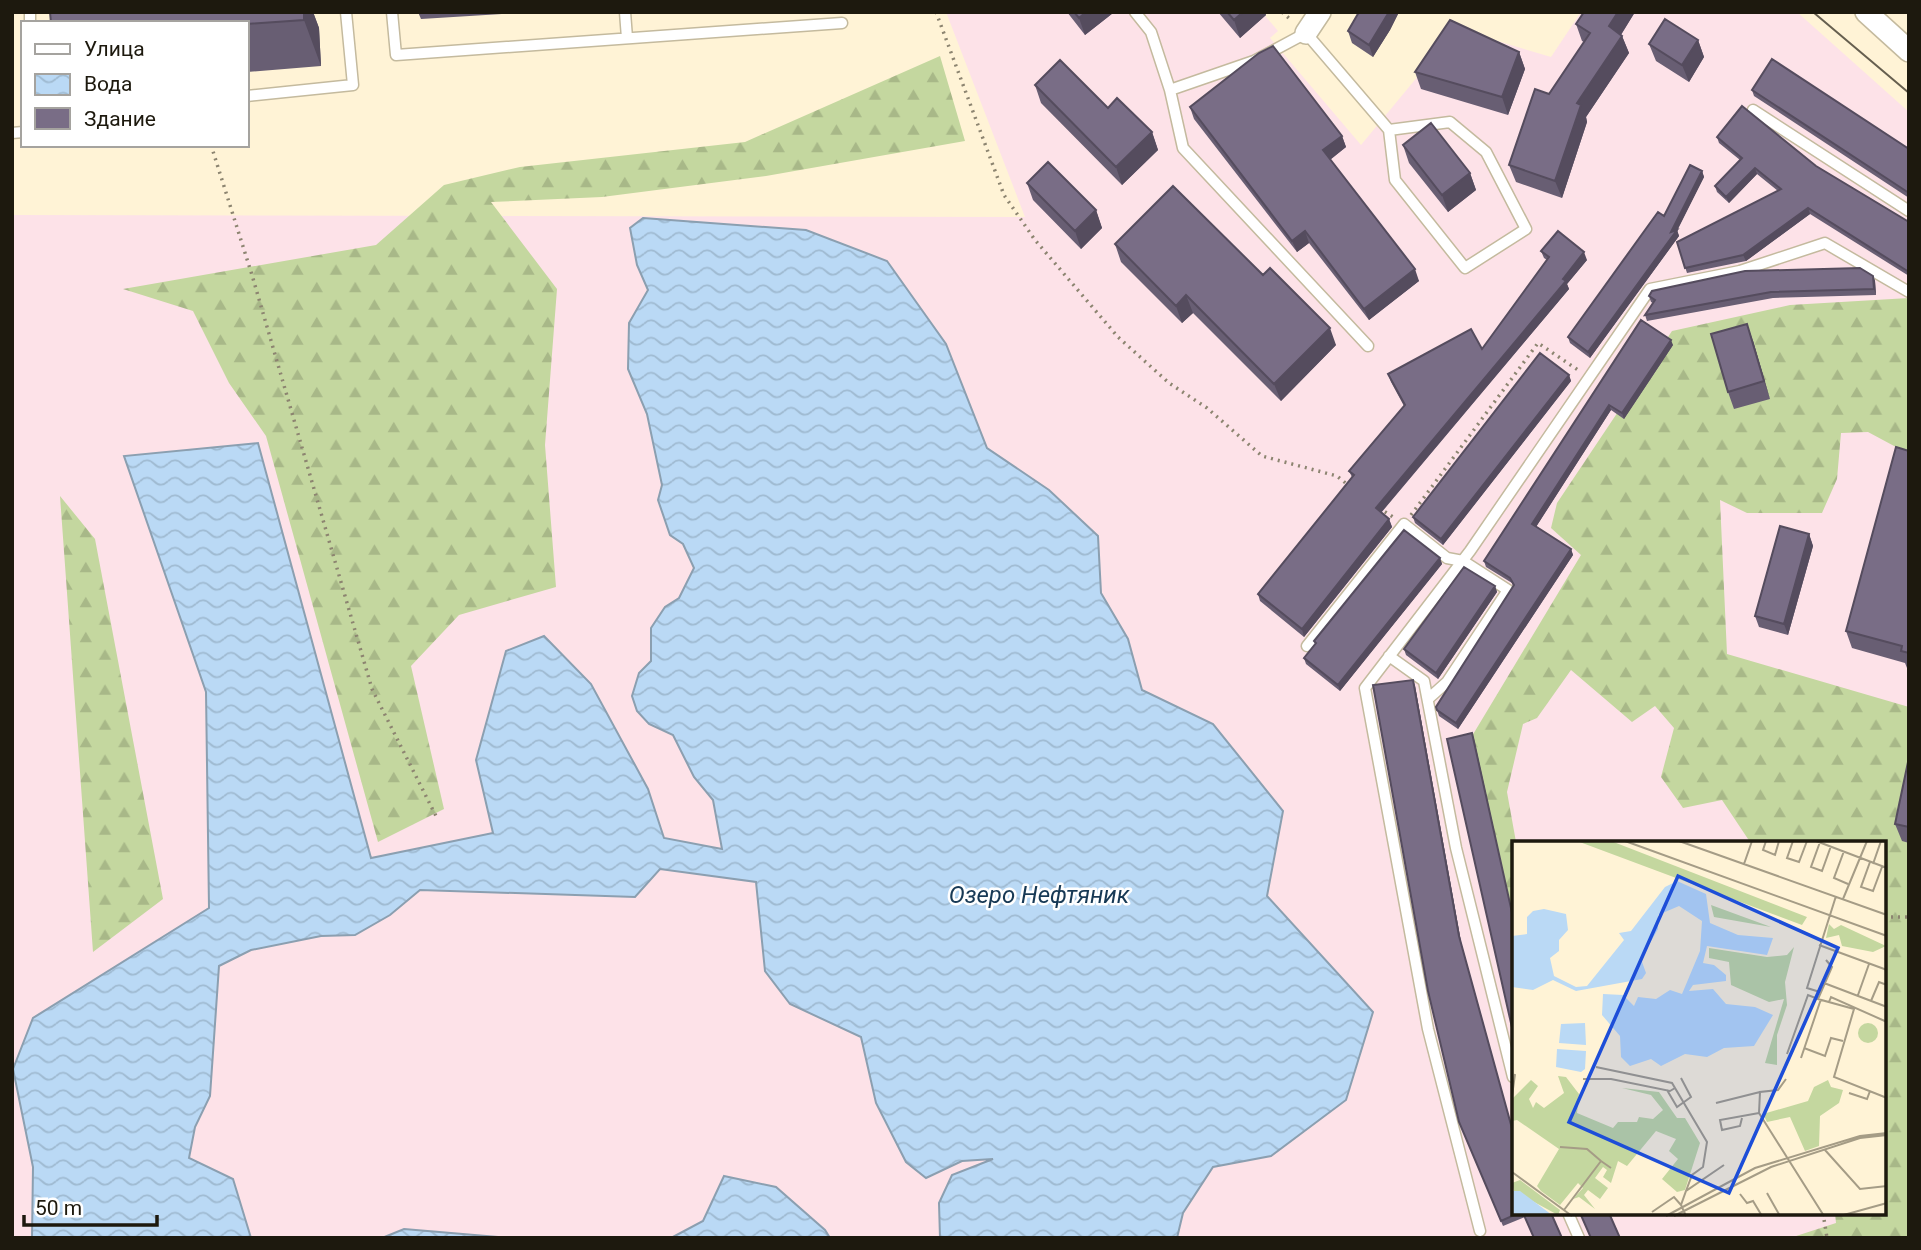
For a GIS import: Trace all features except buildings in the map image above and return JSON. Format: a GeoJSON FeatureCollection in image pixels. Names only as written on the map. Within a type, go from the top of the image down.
{"type":"FeatureCollection","features":[{"type":"Feature","properties":{"kind":"street"},"geometry":{"type":"LineString","coordinates":[[1306,33],[1320,12]]}},
{"type":"Feature","properties":{"kind":"street"},"geometry":{"type":"LineString","coordinates":[[1866,12],[1909,51]]}},
{"type":"Feature","properties":{"kind":"lane"},"geometry":{"type":"LineString","coordinates":[[248,96],[353,85],[346,12]]}},
{"type":"Feature","properties":{"kind":"lane"},"geometry":{"type":"LineString","coordinates":[[392,12],[396,55],[842,23]]}},
{"type":"Feature","properties":{"kind":"lane"},"geometry":{"type":"LineString","coordinates":[[625,12],[627,38]]}},
{"type":"Feature","properties":{"kind":"lane"},"geometry":{"type":"LineString","coordinates":[[1135,12],[1151,32],[1170,90],[1184,148],[1368,346]]}},
{"type":"Feature","properties":{"kind":"lane"},"geometry":{"type":"LineString","coordinates":[[1170,90],[1254,61],[1306,33],[1389,130],[1395,180],[1465,268],[1526,229],[1486,152],[1450,122],[1389,130]]}},
{"type":"Feature","properties":{"kind":"lane"},"geometry":{"type":"LineString","coordinates":[[1753,110],[1909,211]]}},
{"type":"Feature","properties":{"kind":"lane"},"geometry":{"type":"LineString","coordinates":[[1480,1231],[1428,1029],[1365,688],[1463,561],[1650,289],[1740,271],[1825,243],[1909,292]]}},
{"type":"Feature","properties":{"kind":"lane"},"geometry":{"type":"LineString","coordinates":[[1307,646],[1404,524],[1447,558],[1463,561],[1508,590],[1447,682],[1428,699]]}},
{"type":"Feature","properties":{"kind":"lane"},"geometry":{"type":"LineString","coordinates":[[1389,656],[1424,681],[1456,848],[1512,1073]]}},
{"type":"Feature","properties":{"kind":"lane"},"geometry":{"type":"LineString","coordinates":[[1569,1215],[1579,1238]]}},
{"type":"Feature","properties":{"kind":"path"},"geometry":{"type":"LineString","coordinates":[[936,12],[1004,195],[1035,240],[1118,338],[1169,383],[1207,408],[1262,456],[1337,476],[1357,492]]}},
{"type":"Feature","properties":{"kind":"path"},"geometry":{"type":"LineString","coordinates":[[212,147],[252,275],[372,690],[436,816]]}},
{"type":"Feature","properties":{"kind":"path"},"geometry":{"type":"LineString","coordinates":[[1378,507],[1404,524],[1538,342],[1589,378]]}},
{"type":"Feature","properties":{"kind":"path"},"geometry":{"type":"LineString","coordinates":[[1886,917],[1909,917]]}},
{"type":"Feature","properties":{"kind":"path"},"geometry":{"type":"LineString","coordinates":[[1823,1215],[1828,1238]]}},
{"type":"Feature","properties":{"kind":"shaded area"},"geometry":{"type":"Polygon","coordinates":[[[946,12],[1262,12],[1278,31],[1270,38],[1361,145],[1457,29],[1551,57],[1581,12],[1797,12],[1909,112],[1909,1238],[12,1238],[12,215],[1025,217],[946,12]]]}},
{"type":"Feature","properties":{"kind":"green space"},"geometry":{"type":"Polygon","coordinates":[[[940,56],[965,141],[766,176],[602,197],[491,202],[557,289],[545,445],[556,587],[459,615],[411,666],[444,809],[378,842],[266,436],[229,383],[193,311],[123,289],[376,245],[444,185],[520,167],[745,142],[940,56]]]}},
{"type":"Feature","properties":{"kind":"green space"},"geometry":{"type":"Polygon","coordinates":[[[1909,298],[1909,454],[1868,432],[1841,433],[1837,479],[1822,513],[1747,513],[1720,500],[1727,654],[1909,707],[1909,1238],[1790,1238],[1836,1223],[1835,1215],[1886,1215],[1886,841],[1749,841],[1722,800],[1683,808],[1661,777],[1674,728],[1655,706],[1632,722],[1571,670],[1537,718],[1523,724],[1507,792],[1516,841],[1512,841],[1512,976],[1463,751],[1581,555],[1551,528],[1557,503],[1672,331],[1790,305],[1909,298]]]}},
{"type":"Feature","properties":{"kind":"green space"},"geometry":{"type":"Polygon","coordinates":[[[60,496],[95,539],[163,899],[93,952],[60,496]]]}},
{"type":"Feature","properties":{"kind":"water","name":"Озеро Нефтяник"},"geometry":{"type":"Polygon","coordinates":[[[643,218],[806,230],[887,261],[946,344],[987,448],[1049,490],[1098,536],[1101,593],[1128,639],[1142,690],[1213,724],[1283,811],[1267,896],[1373,1012],[1346,1100],[1271,1156],[1213,1167],[1183,1213],[1177,1238],[940,1238],[939,1203],[952,1175],[993,1159],[962,1161],[926,1178],[906,1162],[876,1103],[861,1037],[790,1004],[765,971],[756,882],[660,869],[635,897],[420,890],[390,915],[355,935],[321,936],[251,950],[219,966],[210,1096],[195,1127],[189,1158],[233,1179],[251,1238],[32,1238],[33,1167],[13,1069],[33,1018],[209,908],[206,692],[124,456],[258,443],[371,858],[493,833],[476,760],[506,651],[544,636],[591,684],[648,789],[664,838],[722,849],[713,800],[694,777],[673,735],[649,724],[637,711],[632,696],[639,673],[651,661],[651,628],[665,607],[679,598],[694,568],[683,544],[670,535],[658,500],[662,485],[647,414],[628,369],[629,323],[648,290],[637,265],[630,228],[643,218]]]}},
{"type":"Feature","properties":{"kind":"water"},"geometry":{"type":"Polygon","coordinates":[[[724,1176],[776,1187],[825,1230],[830,1238],[671,1238],[703,1221],[724,1176]]]}},
{"type":"Feature","properties":{"kind":"water"},"geometry":{"type":"Polygon","coordinates":[[[404,1229],[511,1238],[382,1238],[404,1229]]]}},
{"type":"Feature","properties":{"kind":"tram line"},"geometry":{"type":"LineString","coordinates":[[1813,12],[1909,93]]}}]}
